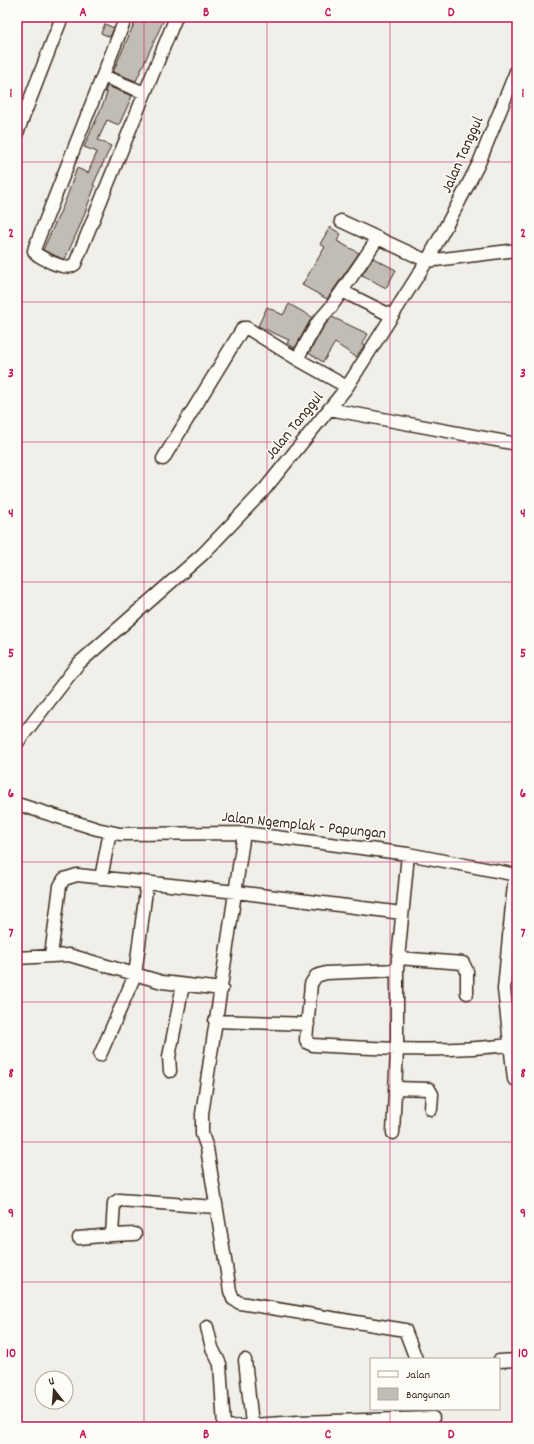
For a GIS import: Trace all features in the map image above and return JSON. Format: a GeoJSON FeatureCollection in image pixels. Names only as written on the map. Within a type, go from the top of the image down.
{"type":"FeatureCollection","features":[{"type":"Feature","properties":{"kind":"street"},"geometry":{"type":"LineString","coordinates":[[17,133],[62,17]]}},
{"type":"Feature","properties":{"kind":"street"},"geometry":{"type":"LineString","coordinates":[[126,17],[34,251],[36,254],[64,267],[72,267],[75,264],[176,17]]}},
{"type":"Feature","properties":{"kind":"street","name":"Jalan Tanggul"},"geometry":{"type":"LineString","coordinates":[[17,743],[78,664],[203,554],[264,490],[347,387],[427,261],[478,163],[517,69]]}},
{"type":"Feature","properties":{"kind":"street"},"geometry":{"type":"LineString","coordinates":[[103,76],[145,93]]}},
{"type":"Feature","properties":{"kind":"street"},"geometry":{"type":"LineString","coordinates":[[341,221],[427,261],[517,250]]}},
{"type":"Feature","properties":{"kind":"street"},"geometry":{"type":"LineString","coordinates":[[297,359],[318,322],[342,291],[378,238]]}},
{"type":"Feature","properties":{"kind":"street"},"geometry":{"type":"LineString","coordinates":[[342,291],[392,316]]}},
{"type":"Feature","properties":{"kind":"street"},"geometry":{"type":"LineString","coordinates":[[163,459],[241,329],[247,328],[297,359],[347,387]]}},
{"type":"Feature","properties":{"kind":"street"},"geometry":{"type":"LineString","coordinates":[[329,409],[517,444]]}},
{"type":"Feature","properties":{"kind":"street","name":"Jalan Ngemplak - Papungan"},"geometry":{"type":"LineString","coordinates":[[17,804],[78,824],[120,834],[244,833],[408,854],[516,874]]}},
{"type":"Feature","properties":{"kind":"street"},"geometry":{"type":"LineString","coordinates":[[101,878],[110,832]]}},
{"type":"Feature","properties":{"kind":"street"},"geometry":{"type":"LineString","coordinates":[[244,833],[222,989],[215,1021],[202,1114],[202,1134],[209,1162],[215,1207],[233,1299],[240,1303],[405,1330],[416,1358]]}},
{"type":"Feature","properties":{"kind":"street"},"geometry":{"type":"LineString","coordinates":[[393,1133],[397,1050],[398,964],[408,854]]}},
{"type":"Feature","properties":{"kind":"street"},"geometry":{"type":"LineString","coordinates":[[514,1079],[513,1045],[504,999],[512,952],[516,874]]}},
{"type":"Feature","properties":{"kind":"street"},"geometry":{"type":"LineString","coordinates":[[51,955],[60,886],[64,879],[77,875],[236,892],[402,913]]}},
{"type":"Feature","properties":{"kind":"street"},"geometry":{"type":"LineString","coordinates":[[100,1055],[135,975],[147,883]]}},
{"type":"Feature","properties":{"kind":"street"},"geometry":{"type":"LineString","coordinates":[[17,958],[69,955],[162,982],[222,989]]}},
{"type":"Feature","properties":{"kind":"street"},"geometry":{"type":"LineString","coordinates":[[467,993],[467,971],[463,963],[398,964],[326,973],[316,976],[311,984],[306,1040],[308,1043],[313,1045],[397,1050],[513,1045]]}},
{"type":"Feature","properties":{"kind":"street"},"geometry":{"type":"LineString","coordinates":[[170,1071],[169,1057],[183,985]]}},
{"type":"Feature","properties":{"kind":"street"},"geometry":{"type":"LineString","coordinates":[[215,1021],[308,1024]]}},
{"type":"Feature","properties":{"kind":"street"},"geometry":{"type":"LineString","coordinates":[[395,1088],[429,1089],[432,1094],[431,1109]]}},
{"type":"Feature","properties":{"kind":"street"},"geometry":{"type":"LineString","coordinates":[[112,1235],[114,1203],[119,1200],[215,1207]]}},
{"type":"Feature","properties":{"kind":"street"},"geometry":{"type":"LineString","coordinates":[[79,1238],[135,1234]]}},
{"type":"Feature","properties":{"kind":"street"},"geometry":{"type":"LineString","coordinates":[[207,1327],[212,1348],[220,1364],[224,1427],[252,1424],[433,1418]]}},
{"type":"Feature","properties":{"kind":"street"},"geometry":{"type":"LineString","coordinates":[[245,1360],[252,1424]]}},
{"type":"Feature","properties":{"kind":"street"},"geometry":{"type":"LineString","coordinates":[[500,1362],[517,1360]]}},
{"type":"Feature","properties":{"kind":"building"},"geometry":{"type":"Polygon","coordinates":[[[137,17],[165,17],[136,81],[113,72],[137,17]]]}},
{"type":"Feature","properties":{"kind":"building"},"geometry":{"type":"Polygon","coordinates":[[[105,24],[114,28],[110,37],[101,33],[105,24]]]}},
{"type":"Feature","properties":{"kind":"building"},"geometry":{"type":"Polygon","coordinates":[[[107,86],[132,96],[119,125],[107,120],[98,140],[111,146],[93,185],[95,186],[79,228],[65,259],[63,259],[43,250],[66,199],[77,168],[88,173],[97,152],[84,147],[103,104],[107,93],[105,92],[107,86]]]}},
{"type":"Feature","properties":{"kind":"building"},"geometry":{"type":"Polygon","coordinates":[[[330,227],[341,234],[337,241],[359,253],[327,299],[302,285],[325,247],[320,244],[330,227]]]}},
{"type":"Feature","properties":{"kind":"building"},"geometry":{"type":"Polygon","coordinates":[[[373,258],[396,270],[386,288],[362,275],[373,258]]]}},
{"type":"Feature","properties":{"kind":"building"},"geometry":{"type":"Polygon","coordinates":[[[289,304],[312,317],[295,348],[287,343],[289,340],[258,326],[267,307],[283,315],[289,304]]]}},
{"type":"Feature","properties":{"kind":"building"},"geometry":{"type":"Polygon","coordinates":[[[332,317],[368,334],[362,345],[364,346],[356,357],[335,343],[323,362],[309,353],[324,326],[332,317]]]}}]}
